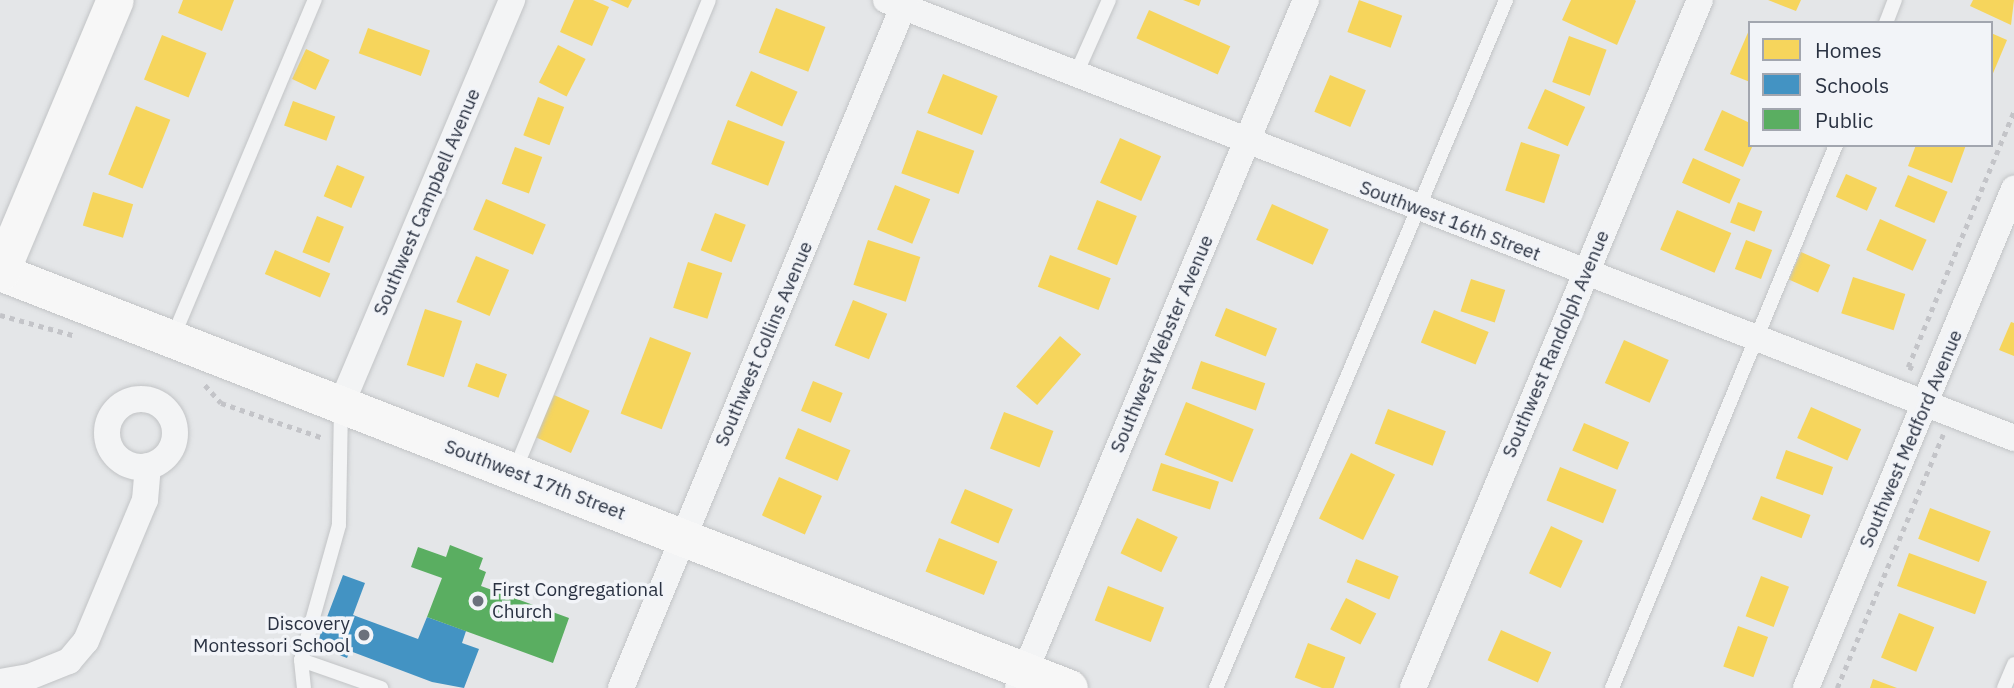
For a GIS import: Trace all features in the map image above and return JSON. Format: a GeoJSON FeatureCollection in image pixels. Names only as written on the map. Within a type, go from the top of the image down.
{"type":"FeatureCollection","features":[{"type":"Feature","properties":{"kind":"main road"},"geometry":{"type":"LineString","coordinates":[[0,272],[115,0]]}},
{"type":"Feature","properties":{"kind":"main road","name":"Southwest 17th Street"},"geometry":{"type":"LineString","coordinates":[[0,272],[683,537],[1022,679],[1069,688]]}},
{"type":"Feature","properties":{"kind":"street","name":"Southwest Campbell Avenue"},"geometry":{"type":"LineString","coordinates":[[341,405],[512,0]]}},
{"type":"Feature","properties":{"kind":"street","name":"Southwest Webster Avenue"},"geometry":{"type":"LineString","coordinates":[[1022,679],[1306,0]]}},
{"type":"Feature","properties":{"kind":"street","name":"Southwest Randolph Avenue"},"geometry":{"type":"LineString","coordinates":[[1413,688],[1700,0]]}},
{"type":"Feature","properties":{"kind":"street","name":"Southwest 16th Street"},"geometry":{"type":"LineString","coordinates":[[899,2],[1247,142],[2014,438]]}},
{"type":"Feature","properties":{"kind":"street","name":"Southwest Collins Avenue"},"geometry":{"type":"LineString","coordinates":[[621,688],[899,2]]}},
{"type":"Feature","properties":{"kind":"street","name":"Southwest Medford Avenue"},"geometry":{"type":"LineString","coordinates":[[1806,688],[2014,189]]}},
{"type":"Feature","properties":{"kind":"street"},"geometry":{"type":"LineString","coordinates":[[0,682],[29,677],[69,660],[86,641],[145,500],[148,466]]}},
{"type":"Feature","properties":{"kind":"lane"},"geometry":{"type":"LineString","coordinates":[[173,338],[316,0]]}},
{"type":"Feature","properties":{"kind":"lane"},"geometry":{"type":"LineString","coordinates":[[515,472],[709,0]]}},
{"type":"Feature","properties":{"kind":"lane"},"geometry":{"type":"LineString","coordinates":[[1076,75],[1109,0]]}},
{"type":"Feature","properties":{"kind":"lane"},"geometry":{"type":"LineString","coordinates":[[1216,688],[1506,0]]}},
{"type":"Feature","properties":{"kind":"lane"},"geometry":{"type":"LineString","coordinates":[[1887,21],[1895,0]]}},
{"type":"Feature","properties":{"kind":"lane"},"geometry":{"type":"LineString","coordinates":[[1612,688],[1835,147]]}},
{"type":"Feature","properties":{"kind":"lane"},"geometry":{"type":"LineString","coordinates":[[304,688],[301,660],[339,525],[341,405]]}},
{"type":"Feature","properties":{"kind":"lane"},"geometry":{"type":"LineString","coordinates":[[301,660],[381,688]]}},
{"type":"Feature","properties":{"kind":"lane"},"geometry":{"type":"LineString","coordinates":[[2004,688],[2014,664]]}},
{"type":"Feature","properties":{"kind":"building: Homes"},"geometry":{"type":"Polygon","coordinates":[[[183,0],[234,0],[222,31],[178,13],[183,0]]]}},
{"type":"Feature","properties":{"kind":"building: Homes"},"geometry":{"type":"Polygon","coordinates":[[[574,0],[593,0],[609,7],[592,46],[560,32],[574,0]]]}},
{"type":"Feature","properties":{"kind":"building: Homes"},"geometry":{"type":"Polygon","coordinates":[[[610,0],[632,0],[628,8],[610,0]]]}},
{"type":"Feature","properties":{"kind":"building: Homes"},"geometry":{"type":"Polygon","coordinates":[[[1183,0],[1201,0],[1199,6],[1183,0]]]}},
{"type":"Feature","properties":{"kind":"building: Homes"},"geometry":{"type":"Polygon","coordinates":[[[1359,0],[1402,16],[1391,48],[1347,32],[1359,0]]]}},
{"type":"Feature","properties":{"kind":"building: Homes"},"geometry":{"type":"Polygon","coordinates":[[[1571,0],[1636,1],[1617,45],[1562,20],[1571,0]]]}},
{"type":"Feature","properties":{"kind":"building: Homes"},"geometry":{"type":"Polygon","coordinates":[[[1768,0],[1801,0],[1796,11],[1768,0]]]}},
{"type":"Feature","properties":{"kind":"building: Homes"},"geometry":{"type":"Polygon","coordinates":[[[1973,0],[2014,0],[2011,25],[1970,6],[1973,0]]]}},
{"type":"Feature","properties":{"kind":"building: Homes"},"geometry":{"type":"Polygon","coordinates":[[[776,8],[825,27],[808,72],[759,53],[776,8]]]}},
{"type":"Feature","properties":{"kind":"building: Homes"},"geometry":{"type":"Polygon","coordinates":[[[1149,10],[1230,46],[1218,75],[1136,38],[1149,10]]]}},
{"type":"Feature","properties":{"kind":"building: Homes"},"geometry":{"type":"Polygon","coordinates":[[[368,28],[430,51],[421,76],[359,53],[368,28]]]}},
{"type":"Feature","properties":{"kind":"building: Homes"},"geometry":{"type":"Polygon","coordinates":[[[1748,33],[1748,81],[1730,74],[1748,33]]]}},
{"type":"Feature","properties":{"kind":"building: Homes"},"geometry":{"type":"Polygon","coordinates":[[[1993,34],[2007,40],[1993,73],[1993,34]]]}},
{"type":"Feature","properties":{"kind":"building: Homes"},"geometry":{"type":"Polygon","coordinates":[[[162,35],[207,53],[189,97],[144,80],[162,35]]]}},
{"type":"Feature","properties":{"kind":"building: Homes"},"geometry":{"type":"Polygon","coordinates":[[[1569,36],[1607,50],[1590,96],[1552,82],[1569,36]]]}},
{"type":"Feature","properties":{"kind":"building: Homes"},"geometry":{"type":"Polygon","coordinates":[[[558,45],[586,59],[567,96],[539,82],[558,45]]]}},
{"type":"Feature","properties":{"kind":"building: Homes"},"geometry":{"type":"Polygon","coordinates":[[[306,49],[330,60],[316,90],[292,79],[306,49]]]}},
{"type":"Feature","properties":{"kind":"building: Homes"},"geometry":{"type":"Polygon","coordinates":[[[751,71],[798,92],[782,126],[736,106],[751,71]]]}},
{"type":"Feature","properties":{"kind":"building: Homes"},"geometry":{"type":"Polygon","coordinates":[[[943,74],[998,96],[982,135],[927,113],[943,74]]]}},
{"type":"Feature","properties":{"kind":"building: Homes"},"geometry":{"type":"Polygon","coordinates":[[[1330,75],[1366,90],[1350,127],[1314,112],[1330,75]]]}},
{"type":"Feature","properties":{"kind":"building: Homes"},"geometry":{"type":"Polygon","coordinates":[[[1545,89],[1585,107],[1568,146],[1528,128],[1545,89]]]}},
{"type":"Feature","properties":{"kind":"building: Homes"},"geometry":{"type":"Polygon","coordinates":[[[538,97],[564,107],[549,145],[523,135],[538,97]]]}},
{"type":"Feature","properties":{"kind":"building: Homes"},"geometry":{"type":"Polygon","coordinates":[[[293,101],[335,116],[326,141],[284,125],[293,101]]]}},
{"type":"Feature","properties":{"kind":"building: Homes"},"geometry":{"type":"Polygon","coordinates":[[[136,106],[170,120],[143,188],[108,175],[136,106]]]}},
{"type":"Feature","properties":{"kind":"building: Homes"},"geometry":{"type":"Polygon","coordinates":[[[1722,110],[1748,122],[1748,147],[1752,147],[1743,167],[1704,150],[1722,110]]]}},
{"type":"Feature","properties":{"kind":"building: Homes"},"geometry":{"type":"Polygon","coordinates":[[[728,120],[785,142],[768,186],[711,164],[728,120]]]}},
{"type":"Feature","properties":{"kind":"building: Homes"},"geometry":{"type":"Polygon","coordinates":[[[917,130],[974,151],[959,194],[901,173],[917,130]]]}},
{"type":"Feature","properties":{"kind":"building: Homes"},"geometry":{"type":"Polygon","coordinates":[[[1120,138],[1161,156],[1141,201],[1100,183],[1120,138]]]}},
{"type":"Feature","properties":{"kind":"building: Homes"},"geometry":{"type":"Polygon","coordinates":[[[1521,142],[1560,155],[1544,203],[1505,191],[1521,142]]]}},
{"type":"Feature","properties":{"kind":"building: Homes"},"geometry":{"type":"Polygon","coordinates":[[[515,147],[542,157],[529,194],[502,184],[515,147]]]}},
{"type":"Feature","properties":{"kind":"building: Homes"},"geometry":{"type":"Polygon","coordinates":[[[1915,147],[1965,147],[1952,183],[1908,166],[1915,147]]]}},
{"type":"Feature","properties":{"kind":"building: Homes"},"geometry":{"type":"Polygon","coordinates":[[[1693,158],[1741,179],[1730,204],[1682,183],[1693,158]]]}},
{"type":"Feature","properties":{"kind":"building: Homes"},"geometry":{"type":"Polygon","coordinates":[[[337,165],[365,177],[351,208],[324,196],[337,165]]]}},
{"type":"Feature","properties":{"kind":"building: Homes"},"geometry":{"type":"Polygon","coordinates":[[[1846,174],[1877,188],[1867,211],[1836,197],[1846,174]]]}},
{"type":"Feature","properties":{"kind":"building: Homes"},"geometry":{"type":"Polygon","coordinates":[[[1908,175],[1948,192],[1934,223],[1895,206],[1908,175]]]}},
{"type":"Feature","properties":{"kind":"building: Homes"},"geometry":{"type":"Polygon","coordinates":[[[895,185],[930,199],[912,244],[877,230],[895,185]]]}},
{"type":"Feature","properties":{"kind":"building: Homes"},"geometry":{"type":"Polygon","coordinates":[[[93,192],[133,204],[123,238],[83,225],[93,192]]]}},
{"type":"Feature","properties":{"kind":"building: Homes"},"geometry":{"type":"Polygon","coordinates":[[[486,199],[546,224],[533,255],[473,229],[486,199]]]}},
{"type":"Feature","properties":{"kind":"building: Homes"},"geometry":{"type":"Polygon","coordinates":[[[1097,200],[1137,216],[1117,265],[1077,249],[1097,200]]]}},
{"type":"Feature","properties":{"kind":"building: Homes"},"geometry":{"type":"Polygon","coordinates":[[[1738,202],[1762,211],[1754,232],[1730,223],[1738,202]]]}},
{"type":"Feature","properties":{"kind":"building: Homes"},"geometry":{"type":"Polygon","coordinates":[[[1272,204],[1329,229],[1313,265],[1256,240],[1272,204]]]}},
{"type":"Feature","properties":{"kind":"building: Homes"},"geometry":{"type":"Polygon","coordinates":[[[1677,210],[1731,233],[1715,273],[1660,250],[1677,210]]]}},
{"type":"Feature","properties":{"kind":"building: Homes"},"geometry":{"type":"Polygon","coordinates":[[[715,213],[746,225],[731,262],[701,250],[715,213]]]}},
{"type":"Feature","properties":{"kind":"building: Homes"},"geometry":{"type":"Polygon","coordinates":[[[317,216],[344,227],[329,263],[302,252],[317,216]]]}},
{"type":"Feature","properties":{"kind":"building: Homes"},"geometry":{"type":"Polygon","coordinates":[[[1880,219],[1927,240],[1913,271],[1866,250],[1880,219]]]}},
{"type":"Feature","properties":{"kind":"building: Homes"},"geometry":{"type":"Polygon","coordinates":[[[868,240],[920,257],[906,302],[853,285],[868,240]]]}},
{"type":"Feature","properties":{"kind":"building: Homes"},"geometry":{"type":"Polygon","coordinates":[[[1746,240],[1772,250],[1761,279],[1735,269],[1746,240]]]}},
{"type":"Feature","properties":{"kind":"building: Homes"},"geometry":{"type":"Polygon","coordinates":[[[275,250],[330,273],[320,297],[265,274],[275,250]]]}},
{"type":"Feature","properties":{"kind":"building: Homes"},"geometry":{"type":"Polygon","coordinates":[[[1801,252],[1830,265],[1818,292],[1789,279],[1801,252]]]}},
{"type":"Feature","properties":{"kind":"building: Homes"},"geometry":{"type":"Polygon","coordinates":[[[1050,255],[1111,278],[1098,310],[1038,287],[1050,255]]]}},
{"type":"Feature","properties":{"kind":"building: Homes"},"geometry":{"type":"Polygon","coordinates":[[[476,256],[509,270],[490,316],[456,302],[476,256]]]}},
{"type":"Feature","properties":{"kind":"building: Homes"},"geometry":{"type":"Polygon","coordinates":[[[688,262],[722,273],[707,319],[673,308],[688,262]]]}},
{"type":"Feature","properties":{"kind":"building: Homes"},"geometry":{"type":"Polygon","coordinates":[[[1853,277],[1905,294],[1894,330],[1841,313],[1853,277]]]}},
{"type":"Feature","properties":{"kind":"building: Homes"},"geometry":{"type":"Polygon","coordinates":[[[1471,279],[1505,290],[1495,322],[1460,311],[1471,279]]]}},
{"type":"Feature","properties":{"kind":"building: Homes"},"geometry":{"type":"Polygon","coordinates":[[[853,300],[887,314],[869,359],[835,345],[853,300]]]}},
{"type":"Feature","properties":{"kind":"building: Homes"},"geometry":{"type":"Polygon","coordinates":[[[1226,308],[1277,329],[1266,356],[1215,336],[1226,308]]]}},
{"type":"Feature","properties":{"kind":"building: Homes"},"geometry":{"type":"Polygon","coordinates":[[[425,309],[462,321],[444,377],[407,365],[425,309]]]}},
{"type":"Feature","properties":{"kind":"building: Homes"},"geometry":{"type":"Polygon","coordinates":[[[1434,310],[1489,332],[1476,365],[1421,342],[1434,310]]]}},
{"type":"Feature","properties":{"kind":"building: Homes"},"geometry":{"type":"Polygon","coordinates":[[[2011,322],[2014,323],[2014,356],[1999,350],[2011,322]]]}},
{"type":"Feature","properties":{"kind":"building: Homes"},"geometry":{"type":"Polygon","coordinates":[[[1060,336],[1081,354],[1037,405],[1016,387],[1060,336]]]}},
{"type":"Feature","properties":{"kind":"building: Homes"},"geometry":{"type":"Polygon","coordinates":[[[650,337],[691,353],[662,429],[621,414],[650,337]]]}},
{"type":"Feature","properties":{"kind":"building: Homes"},"geometry":{"type":"Polygon","coordinates":[[[1624,340],[1669,360],[1650,403],[1605,383],[1624,340]]]}},
{"type":"Feature","properties":{"kind":"building: Homes"},"geometry":{"type":"Polygon","coordinates":[[[1201,361],[1265,383],[1256,411],[1192,388],[1201,361]]]}},
{"type":"Feature","properties":{"kind":"building: Homes"},"geometry":{"type":"Polygon","coordinates":[[[476,363],[507,374],[498,398],[467,386],[476,363]]]}},
{"type":"Feature","properties":{"kind":"building: Homes"},"geometry":{"type":"Polygon","coordinates":[[[813,381],[843,393],[831,423],[801,411],[813,381]]]}},
{"type":"Feature","properties":{"kind":"building: Homes"},"geometry":{"type":"Polygon","coordinates":[[[554,395],[590,411],[571,453],[535,437],[554,395]]]}},
{"type":"Feature","properties":{"kind":"building: Homes"},"geometry":{"type":"Polygon","coordinates":[[[1186,402],[1254,429],[1232,482],[1165,455],[1186,402]]]}},
{"type":"Feature","properties":{"kind":"building: Homes"},"geometry":{"type":"Polygon","coordinates":[[[1811,407],[1861,429],[1847,460],[1797,438],[1811,407]]]}},
{"type":"Feature","properties":{"kind":"building: Homes"},"geometry":{"type":"Polygon","coordinates":[[[1388,409],[1446,431],[1433,466],[1375,444],[1388,409]]]}},
{"type":"Feature","properties":{"kind":"building: Homes"},"geometry":{"type":"Polygon","coordinates":[[[1004,412],[1053,431],[1040,467],[990,448],[1004,412]]]}},
{"type":"Feature","properties":{"kind":"building: Homes"},"geometry":{"type":"Polygon","coordinates":[[[1584,423],[1629,442],[1617,470],[1572,451],[1584,423]]]}},
{"type":"Feature","properties":{"kind":"building: Homes"},"geometry":{"type":"Polygon","coordinates":[[[798,428],[850,450],[838,481],[785,458],[798,428]]]}},
{"type":"Feature","properties":{"kind":"building: Homes"},"geometry":{"type":"Polygon","coordinates":[[[1786,450],[1833,467],[1823,495],[1776,478],[1786,450]]]}},
{"type":"Feature","properties":{"kind":"building: Homes"},"geometry":{"type":"Polygon","coordinates":[[[1351,453],[1395,474],[1363,540],[1319,519],[1351,453]]]}},
{"type":"Feature","properties":{"kind":"building: Homes"},"geometry":{"type":"Polygon","coordinates":[[[1161,463],[1219,482],[1210,509],[1152,491],[1161,463]]]}},
{"type":"Feature","properties":{"kind":"building: Homes"},"geometry":{"type":"Polygon","coordinates":[[[1560,467],[1617,490],[1603,523],[1547,500],[1560,467]]]}},
{"type":"Feature","properties":{"kind":"building: Homes"},"geometry":{"type":"Polygon","coordinates":[[[779,477],[822,496],[805,534],[762,515],[779,477]]]}},
{"type":"Feature","properties":{"kind":"building: Homes"},"geometry":{"type":"Polygon","coordinates":[[[965,489],[1013,509],[998,543],[951,523],[965,489]]]}},
{"type":"Feature","properties":{"kind":"building: Homes"},"geometry":{"type":"Polygon","coordinates":[[[1761,496],[1810,515],[1802,538],[1752,519],[1761,496]]]}},
{"type":"Feature","properties":{"kind":"building: Homes"},"geometry":{"type":"Polygon","coordinates":[[[1930,508],[1991,531],[1979,562],[1918,539],[1930,508]]]}},
{"type":"Feature","properties":{"kind":"building: Homes"},"geometry":{"type":"Polygon","coordinates":[[[1137,518],[1178,537],[1161,572],[1121,553],[1137,518]]]}},
{"type":"Feature","properties":{"kind":"building: Homes"},"geometry":{"type":"Polygon","coordinates":[[[1551,526],[1583,541],[1561,588],[1529,573],[1551,526]]]}},
{"type":"Feature","properties":{"kind":"building: Homes"},"geometry":{"type":"Polygon","coordinates":[[[939,538],[997,562],[984,595],[926,571],[939,538]]]}},
{"type":"Feature","properties":{"kind":"building: Homes"},"geometry":{"type":"Polygon","coordinates":[[[1909,553],[1987,581],[1975,614],[1897,586],[1909,553]]]}},
{"type":"Feature","properties":{"kind":"building: Homes"},"geometry":{"type":"Polygon","coordinates":[[[1356,559],[1399,576],[1389,599],[1347,582],[1356,559]]]}},
{"type":"Feature","properties":{"kind":"building: Homes"},"geometry":{"type":"Polygon","coordinates":[[[1761,576],[1789,587],[1774,627],[1746,616],[1761,576]]]}},
{"type":"Feature","properties":{"kind":"building: Homes"},"geometry":{"type":"Polygon","coordinates":[[[1108,586],[1164,608],[1151,642],[1095,621],[1108,586]]]}},
{"type":"Feature","properties":{"kind":"building: Homes"},"geometry":{"type":"Polygon","coordinates":[[[1346,598],[1376,613],[1360,645],[1330,629],[1346,598]]]}},
{"type":"Feature","properties":{"kind":"building: Homes"},"geometry":{"type":"Polygon","coordinates":[[[1899,613],[1934,627],[1916,672],[1881,658],[1899,613]]]}},
{"type":"Feature","properties":{"kind":"building: Homes"},"geometry":{"type":"Polygon","coordinates":[[[1738,626],[1768,637],[1753,677],[1723,666],[1738,626]]]}},
{"type":"Feature","properties":{"kind":"building: Homes"},"geometry":{"type":"Polygon","coordinates":[[[1501,630],[1551,652],[1538,683],[1488,660],[1501,630]]]}},
{"type":"Feature","properties":{"kind":"building: Homes"},"geometry":{"type":"Polygon","coordinates":[[[1308,643],[1345,657],[1334,688],[1322,688],[1295,678],[1308,643]]]}},
{"type":"Feature","properties":{"kind":"building: Homes"},"geometry":{"type":"Polygon","coordinates":[[[1873,679],[1897,688],[1870,688],[1873,679]]]}},
{"type":"Feature","properties":{"kind":"building: Schools","name":"Discovery Montessori School"},"geometry":{"type":"Polygon","coordinates":[[[343,575],[365,583],[353,615],[418,639],[427,617],[466,631],[462,643],[479,649],[464,688],[432,682],[350,651],[347,658],[316,646],[343,575]]]}},
{"type":"Feature","properties":{"kind":"building: Public","name":"First Congregational Church"},"geometry":{"type":"Polygon","coordinates":[[[450,545],[483,558],[479,569],[486,572],[481,586],[569,618],[553,663],[427,617],[442,578],[411,567],[418,547],[446,557],[450,545]]]}},
{"type":"Feature","properties":{"kind":"place","name":"First Congregational Church"},"geometry":{"type":"Point","coordinates":[478,601]}},
{"type":"Feature","properties":{"kind":"place","name":"Discovery Montessori School"},"geometry":{"type":"Point","coordinates":[364,635]}}]}
